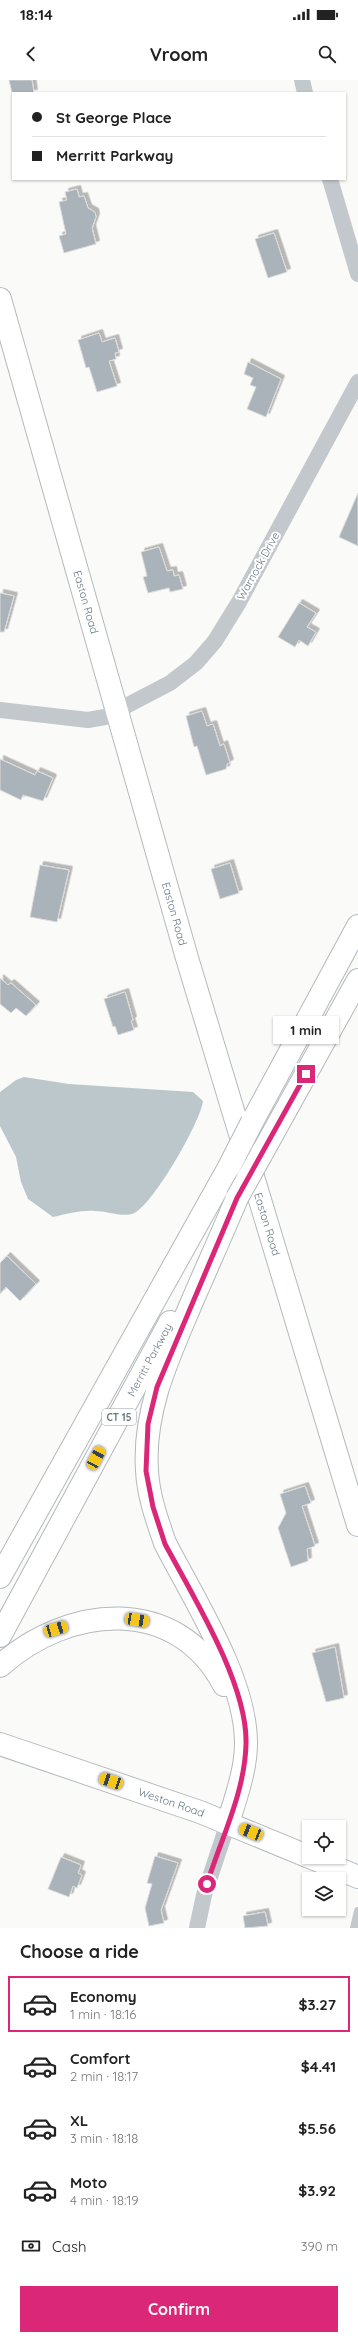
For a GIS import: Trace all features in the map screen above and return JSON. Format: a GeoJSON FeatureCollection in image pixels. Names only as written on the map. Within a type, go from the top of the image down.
{"type":"FeatureCollection","features":[{"type":"Feature","properties":{"kind":"main road","name":"Easton Road"},"geometry":{"type":"LineString","coordinates":[[0,299],[116,712],[208,1031],[358,1525]]}},
{"type":"Feature","properties":{"kind":"main road","name":"CT 15"},"geometry":{"type":"LineString","coordinates":[[0,1577],[229,1167],[358,926]]}},
{"type":"Feature","properties":{"kind":"main road","name":"Merritt Parkway"},"geometry":{"type":"LineString","coordinates":[[0,1636],[237,1198],[358,980]]}},
{"type":"Feature","properties":{"kind":"main road"},"geometry":{"type":"LineString","coordinates":[[228,1823],[244,1767],[246,1743],[243,1719],[230,1670],[165,1544],[153,1507],[146,1471],[148,1424],[157,1387],[237,1198]]}},
{"type":"Feature","properties":{"kind":"main road"},"geometry":{"type":"LineString","coordinates":[[0,1666],[30,1642],[56,1629],[83,1621],[109,1619],[146,1622],[171,1631],[205,1657],[221,1679],[243,1719]]}},
{"type":"Feature","properties":{"kind":"main road","name":"Weston Road"},"geometry":{"type":"LineString","coordinates":[[0,1744],[228,1823],[349,1873],[358,1885]]}},
{"type":"Feature","properties":{"kind":"street"},"geometry":{"type":"LineString","coordinates":[[302,80],[305,92]]}},
{"type":"Feature","properties":{"kind":"street"},"geometry":{"type":"LineString","coordinates":[[330,180],[358,274]]}},
{"type":"Feature","properties":{"kind":"street","name":"Warnock Drive"},"geometry":{"type":"LineString","coordinates":[[0,710],[88,720],[105,717],[179,677],[196,663],[214,641],[261,561],[358,382]]}},
{"type":"Feature","properties":{"kind":"street"},"geometry":{"type":"LineString","coordinates":[[196,1928],[204,1895],[228,1823]]}},
{"type":"Feature","properties":{"kind":"lane"},"geometry":{"type":"LineString","coordinates":[[354,1928],[358,1911]]}},
{"type":"Feature","properties":{"kind":"shaded area"},"geometry":{"type":"Polygon","coordinates":[[[24,1077],[69,1084],[193,1092],[203,1101],[194,1126],[174,1163],[151,1197],[140,1209],[127,1215],[100,1211],[84,1211],[53,1217],[28,1199],[21,1182],[16,1157],[0,1126],[0,1092],[16,1080],[24,1077]]]}},
{"type":"Feature","properties":{"kind":"building"},"geometry":{"type":"Polygon","coordinates":[[[9,80],[32,80],[34,92],[12,93],[9,80]]]}},
{"type":"Feature","properties":{"kind":"building"},"geometry":{"type":"Polygon","coordinates":[[[77,189],[79,197],[84,196],[88,208],[95,212],[96,217],[92,228],[96,244],[64,253],[59,236],[66,234],[59,202],[67,200],[65,192],[77,189]]]}},
{"type":"Feature","properties":{"kind":"building"},"geometry":{"type":"Polygon","coordinates":[[[274,233],[287,272],[268,278],[255,239],[274,233]]]}},
{"type":"Feature","properties":{"kind":"building"},"geometry":{"type":"Polygon","coordinates":[[[99,333],[102,342],[115,338],[119,352],[115,353],[116,359],[109,361],[117,386],[97,392],[89,367],[86,368],[78,340],[99,333]]]}},
{"type":"Feature","properties":{"kind":"building"},"geometry":{"type":"Polygon","coordinates":[[[248,362],[281,379],[266,417],[247,409],[256,387],[250,385],[253,378],[244,374],[248,362]]]}},
{"type":"Feature","properties":{"kind":"building"},"geometry":{"type":"Polygon","coordinates":[[[358,493],[358,546],[339,537],[358,493]]]}},
{"type":"Feature","properties":{"kind":"building"},"geometry":{"type":"Polygon","coordinates":[[[159,547],[167,571],[173,570],[174,576],[179,575],[183,589],[170,592],[169,588],[148,593],[143,577],[147,576],[141,552],[159,547]]]}},
{"type":"Feature","properties":{"kind":"building"},"geometry":{"type":"Polygon","coordinates":[[[0,593],[14,596],[4,632],[0,632],[0,593]]]}},
{"type":"Feature","properties":{"kind":"building"},"geometry":{"type":"Polygon","coordinates":[[[299,603],[316,613],[307,627],[316,632],[308,646],[299,640],[295,647],[278,637],[299,603]]]}},
{"type":"Feature","properties":{"kind":"building"},"geometry":{"type":"Polygon","coordinates":[[[202,711],[207,726],[213,724],[220,746],[224,744],[230,763],[227,764],[226,769],[206,775],[197,746],[194,747],[186,716],[202,711]]]}},
{"type":"Feature","properties":{"kind":"building"},"geometry":{"type":"Polygon","coordinates":[[[0,759],[35,775],[37,771],[53,778],[43,801],[23,795],[21,800],[0,790],[0,759]]]}},
{"type":"Feature","properties":{"kind":"building"},"geometry":{"type":"Polygon","coordinates":[[[230,863],[239,893],[220,899],[211,869],[230,863]]]}},
{"type":"Feature","properties":{"kind":"building"},"geometry":{"type":"Polygon","coordinates":[[[40,865],[69,870],[57,922],[30,917],[40,865]]]}},
{"type":"Feature","properties":{"kind":"building"},"geometry":{"type":"Polygon","coordinates":[[[0,978],[8,985],[11,983],[36,1005],[26,1016],[16,1008],[11,1013],[0,1004],[0,978]]]}},
{"type":"Feature","properties":{"kind":"building"},"geometry":{"type":"Polygon","coordinates":[[[125,992],[133,1020],[131,1021],[134,1030],[118,1035],[115,1026],[113,1027],[104,999],[125,992]]]}},
{"type":"Feature","properties":{"kind":"building"},"geometry":{"type":"Polygon","coordinates":[[[7,1256],[36,1284],[20,1301],[6,1287],[0,1294],[0,1263],[7,1256]]]}},
{"type":"Feature","properties":{"kind":"building"},"geometry":{"type":"Polygon","coordinates":[[[305,1486],[311,1503],[302,1506],[315,1546],[307,1549],[308,1561],[291,1567],[278,1528],[286,1513],[280,1494],[305,1486]]]}},
{"type":"Feature","properties":{"kind":"building"},"geometry":{"type":"Polygon","coordinates":[[[335,1647],[344,1698],[326,1702],[312,1653],[335,1647]]]}},
{"type":"Feature","properties":{"kind":"building"},"geometry":{"type":"Polygon","coordinates":[[[155,1856],[178,1863],[161,1910],[164,1923],[149,1926],[145,1908],[152,1884],[147,1883],[155,1856]]]}},
{"type":"Feature","properties":{"kind":"building"},"geometry":{"type":"Polygon","coordinates":[[[61,1857],[81,1865],[78,1873],[82,1875],[77,1888],[73,1886],[69,1897],[48,1889],[61,1857]]]}},
{"type":"Feature","properties":{"kind":"building"},"geometry":{"type":"Polygon","coordinates":[[[265,1912],[268,1926],[245,1928],[243,1916],[265,1912]]]}},
{"type":"Feature","properties":{"kind":"route"},"geometry":{"type":"LineString","coordinates":[[207,1884],[228,1823],[244,1767],[246,1743],[245,1730],[236,1689],[230,1670],[165,1544],[158,1523],[153,1507],[146,1471],[148,1424],[157,1387],[179,1331],[237,1198],[306,1074]]}}]}
